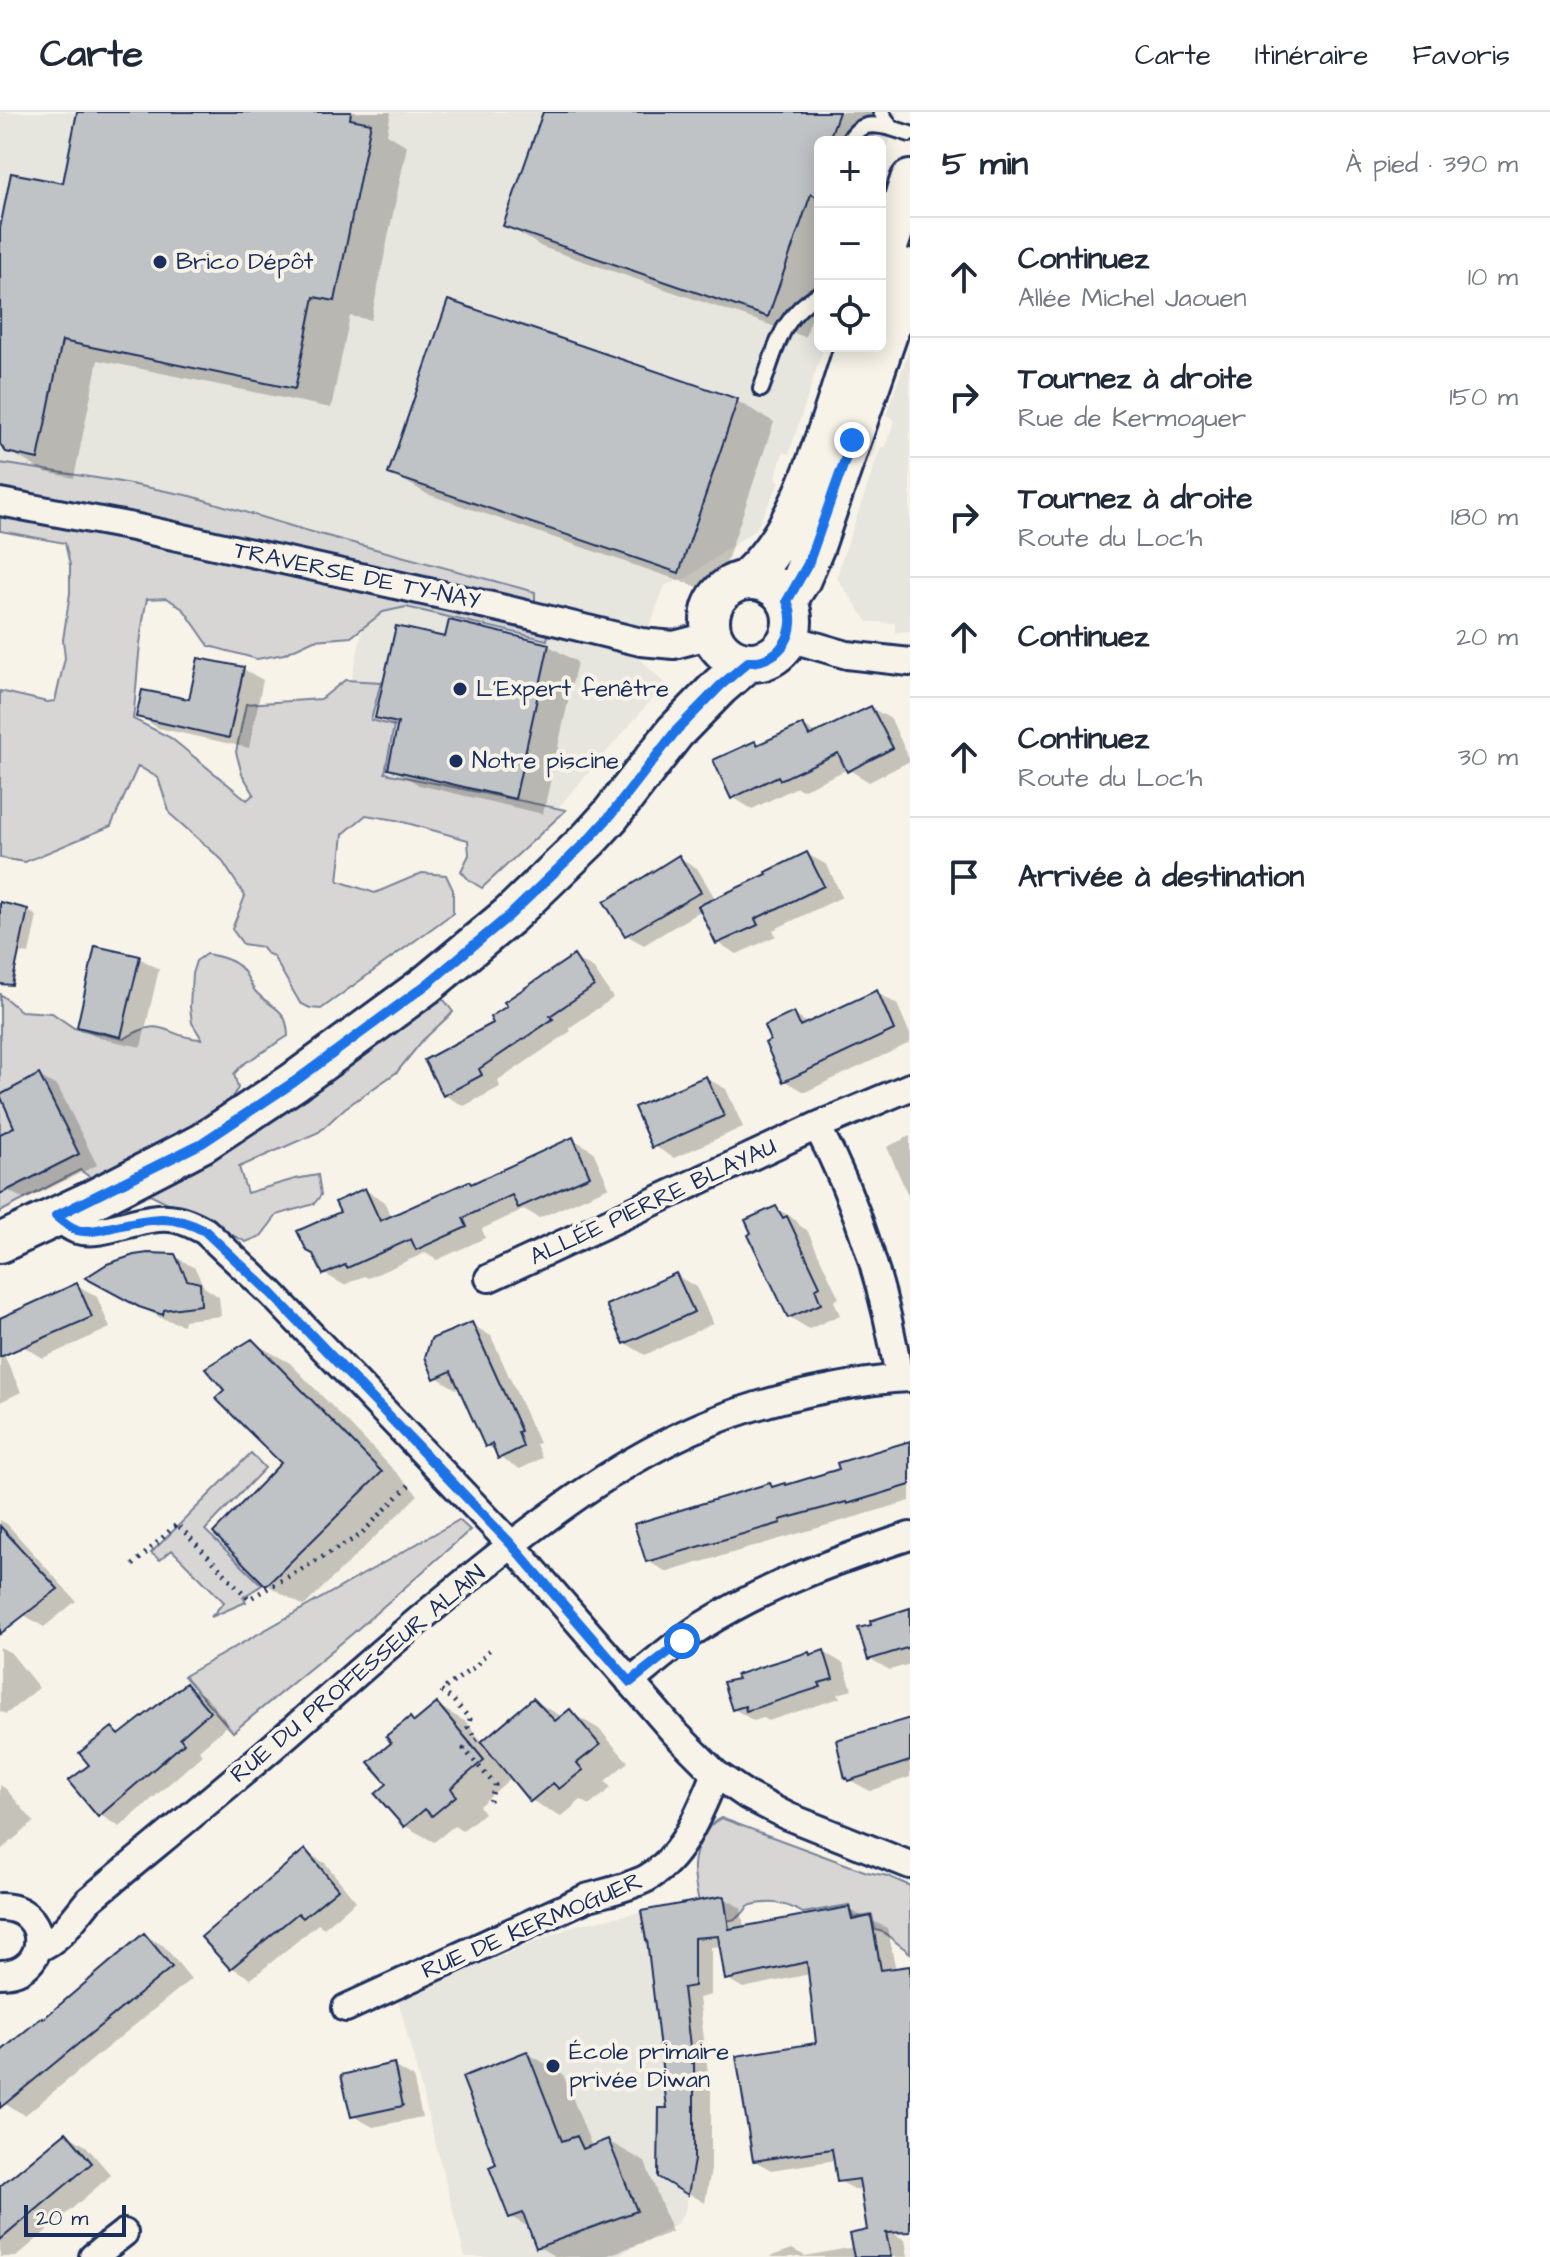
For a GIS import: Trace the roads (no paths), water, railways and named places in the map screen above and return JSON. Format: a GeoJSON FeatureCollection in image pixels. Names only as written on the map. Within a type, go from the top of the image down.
{"type":"FeatureCollection","features":[{"type":"Feature","properties":{"kind":"main road"},"geometry":{"type":"LineString","coordinates":[[886,253],[910,180]]}},
{"type":"Feature","properties":{"kind":"main road"},"geometry":{"type":"LineString","coordinates":[[788,620],[780,591],[760,580],[745,580],[727,587],[714,602],[709,617],[714,639],[724,653],[735,659],[758,662],[784,645],[801,579],[910,269]]}},
{"type":"Feature","properties":{"kind":"main road"},"geometry":{"type":"LineString","coordinates":[[745,580],[765,559],[801,499],[853,352]]}},
{"type":"Feature","properties":{"kind":"main road"},"geometry":{"type":"LineString","coordinates":[[675,732],[714,639]]}},
{"type":"Feature","properties":{"kind":"main road"},"geometry":{"type":"LineString","coordinates":[[0,1243],[202,1143],[294,1082],[426,985],[510,915],[589,839],[675,732],[748,662]]}},
{"type":"Feature","properties":{"kind":"street","name":"TRAVERSE DE TY-NAY"},"geometry":{"type":"LineString","coordinates":[[0,502],[149,530],[641,642],[674,645],[714,639]]}},
{"type":"Feature","properties":{"kind":"street"},"geometry":{"type":"LineString","coordinates":[[788,620],[847,655],[910,662]]}},
{"type":"Feature","properties":{"kind":"street","name":"ALLÉE PIERRE BLAYAU"},"geometry":{"type":"LineString","coordinates":[[489,1278],[817,1126],[910,1087]]}},
{"type":"Feature","properties":{"kind":"street"},"geometry":{"type":"LineString","coordinates":[[817,1126],[842,1176],[860,1226],[904,1378]]}},
{"type":"Feature","properties":{"kind":"street"},"geometry":{"type":"LineString","coordinates":[[56,1216],[80,1231],[159,1218],[175,1218],[205,1231],[271,1293],[511,1544],[674,1732],[716,1774],[748,1796],[787,1816],[910,1865]]}},
{"type":"Feature","properties":{"kind":"street","name":"RUE DU PROFESSEUR ALAIN"},"geometry":{"type":"LineString","coordinates":[[3,1977],[27,1966],[38,1948],[49,1944],[64,1930],[88,1901],[294,1729],[416,1621],[511,1544],[613,1474],[644,1454],[703,1425],[769,1401],[904,1378]]}},
{"type":"Feature","properties":{"kind":"street"},"geometry":{"type":"LineString","coordinates":[[630,1682],[701,1626],[773,1586],[845,1557],[910,1536]]}},
{"type":"Feature","properties":{"kind":"street","name":"RUE DE KERMOGUER"},"geometry":{"type":"LineString","coordinates":[[346,2008],[586,1898],[627,1886],[657,1872],[678,1849],[692,1826],[716,1774]]}},
{"type":"Feature","properties":{"kind":"street","name":"RUE DU PROFESSEUR ALAIN"},"geometry":{"type":"LineString","coordinates":[[28,1915],[51,1913],[88,1901]]}},
{"type":"Feature","properties":{"kind":"street"},"geometry":{"type":"LineString","coordinates":[[0,1907],[19,1909],[28,1915],[37,1930],[38,1948]]}},
{"type":"Feature","properties":{"kind":"street"},"geometry":{"type":"LineString","coordinates":[[93,2257],[124,2233]]}},
{"type":"Feature","properties":{"kind":"lane"},"geometry":{"type":"LineString","coordinates":[[881,112],[891,128]]}},
{"type":"Feature","properties":{"kind":"lane"},"geometry":{"type":"LineString","coordinates":[[852,136],[858,128],[868,124],[910,134]]}},
{"type":"Feature","properties":{"kind":"lane"},"geometry":{"type":"LineString","coordinates":[[761,389],[781,331],[795,313],[814,297]]}},
{"type":"Feature","properties":{"kind":"place","name":"Brico Dépôt"},"geometry":{"type":"Point","coordinates":[160,262]}},
{"type":"Feature","properties":{"kind":"place","name":"L'Expert fenêtre"},"geometry":{"type":"Point","coordinates":[460,689]}},
{"type":"Feature","properties":{"kind":"place","name":"Notre piscine"},"geometry":{"type":"Point","coordinates":[456,761]}},
{"type":"Feature","properties":{"kind":"place","name":"École primaire privée Diwan"},"geometry":{"type":"Point","coordinates":[553,2066]}}]}
